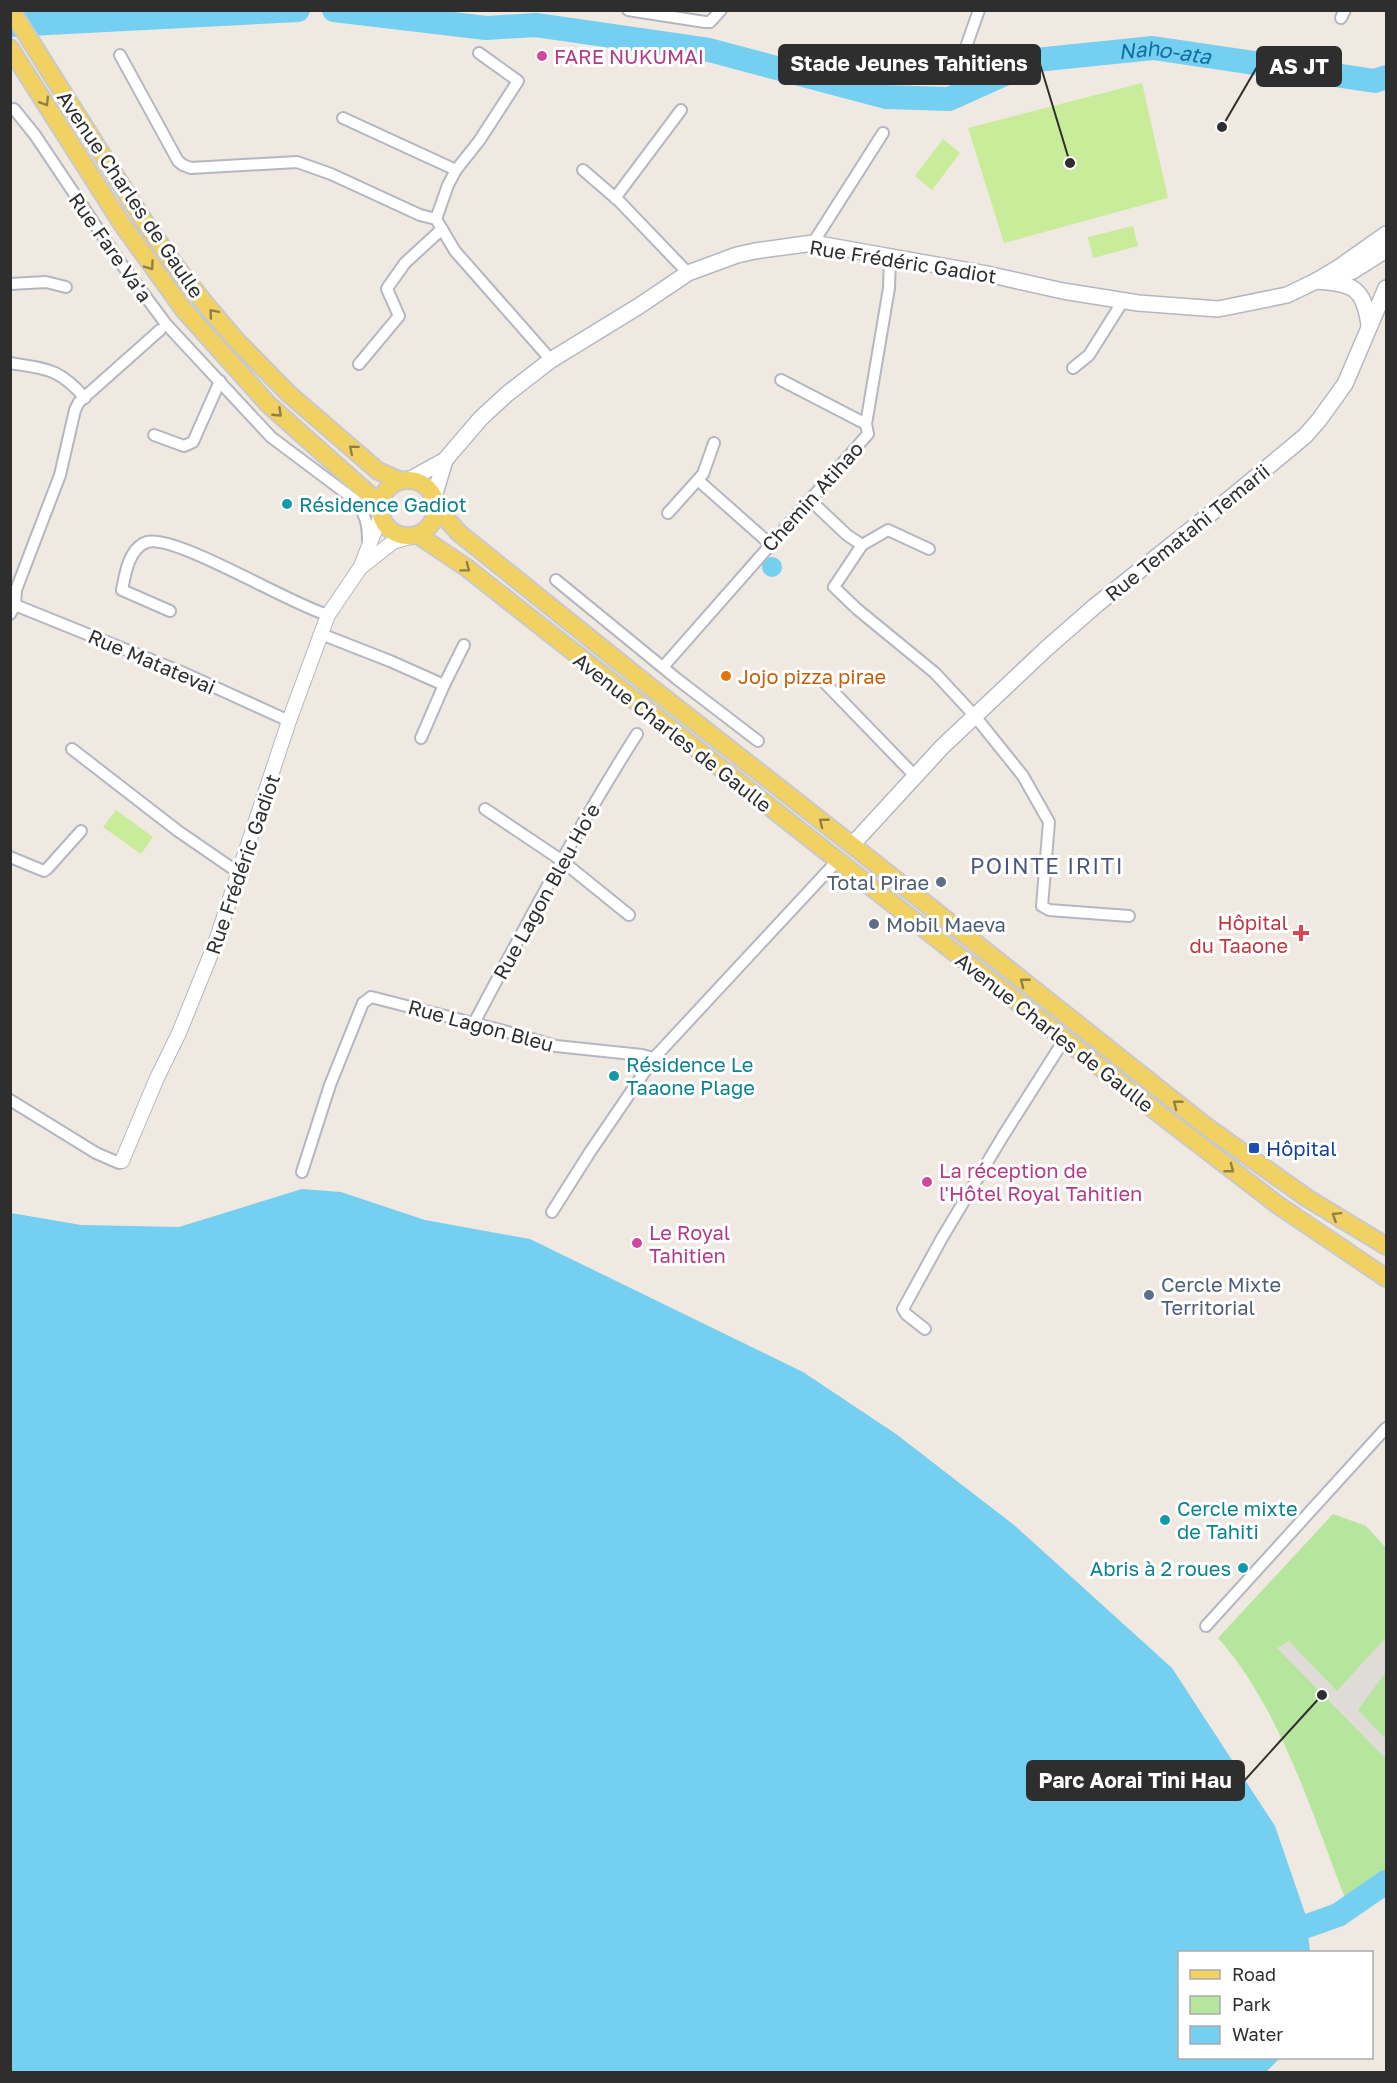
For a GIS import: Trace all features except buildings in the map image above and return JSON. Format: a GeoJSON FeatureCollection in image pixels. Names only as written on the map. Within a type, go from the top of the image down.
{"type":"FeatureCollection","features":[{"type":"Feature","properties":{"kind":"main road","name":"Avenue Charles de Gaulle"},"geometry":{"type":"LineString","coordinates":[[11,10],[156,239],[219,321],[270,376],[314,417],[378,471],[405,480]]}},
{"type":"Feature","properties":{"kind":"main road","name":"Avenue Charles de Gaulle"},"geometry":{"type":"LineString","coordinates":[[12,50],[122,224],[184,310],[269,405],[381,509]]}},
{"type":"Feature","properties":{"kind":"main road","name":"Rue Frédéric Gadiot"},"geometry":{"type":"LineString","coordinates":[[405,480],[444,460],[481,418],[507,394],[551,360],[688,273],[755,250],[813,243],[1123,301],[1218,309],[1287,295],[1316,281],[1386,234]]}},
{"type":"Feature","properties":{"kind":"main road","name":"Rue Frédéric Gadiot"},"geometry":{"type":"LineString","coordinates":[[1316,281],[1346,274],[1386,250]]}},
{"type":"Feature","properties":{"kind":"main road"},"geometry":{"type":"LineString","coordinates":[[1316,281],[1340,283],[1353,288],[1364,302],[1369,326]]}},
{"type":"Feature","properties":{"kind":"main road","name":"Rue Tematahi Temarii"},"geometry":{"type":"LineString","coordinates":[[852,845],[974,715],[1095,606],[1305,436],[1345,384],[1386,288]]}},
{"type":"Feature","properties":{"kind":"main road","name":"Rue Frédéric Gadiot"},"geometry":{"type":"LineString","coordinates":[[435,502],[444,460]]}},
{"type":"Feature","properties":{"kind":"main road"},"geometry":{"type":"LineString","coordinates":[[405,480],[422,484],[435,502],[435,518],[429,527],[415,536],[392,532],[384,522],[381,509],[386,491],[391,485],[405,480]]}},
{"type":"Feature","properties":{"kind":"main road","name":"Avenue Charles de Gaulle"},"geometry":{"type":"LineString","coordinates":[[435,502],[459,533],[1207,1127],[1307,1198],[1386,1246]]}},
{"type":"Feature","properties":{"kind":"main road","name":"Avenue Charles de Gaulle"},"geometry":{"type":"LineString","coordinates":[[415,536],[467,568],[1064,1040],[1278,1205],[1386,1278]]}},
{"type":"Feature","properties":{"kind":"street"},"geometry":{"type":"LineString","coordinates":[[628,10],[710,22],[721,10]]}},
{"type":"Feature","properties":{"kind":"street"},"geometry":{"type":"LineString","coordinates":[[966,47],[979,10]]}},
{"type":"Feature","properties":{"kind":"street"},"geometry":{"type":"LineString","coordinates":[[436,219],[456,170],[479,141],[518,81],[479,53]]}},
{"type":"Feature","properties":{"kind":"street"},"geometry":{"type":"LineString","coordinates":[[120,55],[178,161],[187,167],[297,162],[309,164],[420,215],[436,219],[455,251],[551,360]]}},
{"type":"Feature","properties":{"kind":"street","name":"Rue Fare Va'a"},"geometry":{"type":"LineString","coordinates":[[12,106],[35,135],[120,262],[166,324],[271,437],[355,500],[369,526],[368,539],[371,542]]}},
{"type":"Feature","properties":{"kind":"street"},"geometry":{"type":"LineString","coordinates":[[615,198],[681,110]]}},
{"type":"Feature","properties":{"kind":"street"},"geometry":{"type":"LineString","coordinates":[[343,118],[456,170]]}},
{"type":"Feature","properties":{"kind":"street"},"geometry":{"type":"LineString","coordinates":[[813,243],[883,133]]}},
{"type":"Feature","properties":{"kind":"street"},"geometry":{"type":"LineString","coordinates":[[583,170],[615,198],[688,273]]}},
{"type":"Feature","properties":{"kind":"street"},"geometry":{"type":"LineString","coordinates":[[359,364],[399,316],[388,287],[405,263],[442,229]]}},
{"type":"Feature","properties":{"kind":"street","name":"Chemin Atihao"},"geometry":{"type":"LineString","coordinates":[[663,667],[867,434],[866,424],[889,288],[890,256]]}},
{"type":"Feature","properties":{"kind":"street"},"geometry":{"type":"LineString","coordinates":[[10,284],[46,282],[66,287]]}},
{"type":"Feature","properties":{"kind":"street"},"geometry":{"type":"LineString","coordinates":[[1073,368],[1089,355],[1123,301]]}},
{"type":"Feature","properties":{"kind":"street"},"geometry":{"type":"LineString","coordinates":[[12,608],[16,590],[60,475],[75,410],[79,402],[160,330]]}},
{"type":"Feature","properties":{"kind":"street"},"geometry":{"type":"LineString","coordinates":[[10,363],[58,373],[73,384],[85,398]]}},
{"type":"Feature","properties":{"kind":"street"},"geometry":{"type":"LineString","coordinates":[[781,380],[866,424]]}},
{"type":"Feature","properties":{"kind":"street"},"geometry":{"type":"LineString","coordinates":[[154,435],[184,446],[193,442],[220,381]]}},
{"type":"Feature","properties":{"kind":"street"},"geometry":{"type":"LineString","coordinates":[[668,513],[699,481],[714,443]]}},
{"type":"Feature","properties":{"kind":"street"},"geometry":{"type":"LineString","coordinates":[[699,481],[770,544]]}},
{"type":"Feature","properties":{"kind":"street"},"geometry":{"type":"LineString","coordinates":[[810,500],[847,535],[862,545]]}},
{"type":"Feature","properties":{"kind":"street","name":"Rue Frédéric Gadiot"},"geometry":{"type":"LineString","coordinates":[[122,1161],[179,1033],[215,944],[289,721],[328,615],[360,568],[381,509]]}},
{"type":"Feature","properties":{"kind":"street"},"geometry":{"type":"LineString","coordinates":[[929,549],[888,530],[862,545],[834,587],[857,609],[935,672],[974,715],[1023,776],[1049,822],[1042,906],[1049,910],[1129,916]]}},
{"type":"Feature","properties":{"kind":"street","name":"Rue Frédéric Gadiot"},"geometry":{"type":"LineString","coordinates":[[360,568],[393,542],[415,536]]}},
{"type":"Feature","properties":{"kind":"street"},"geometry":{"type":"LineString","coordinates":[[170,611],[122,590],[125,570],[134,553],[148,542],[165,543],[328,615]]}},
{"type":"Feature","properties":{"kind":"street"},"geometry":{"type":"LineString","coordinates":[[556,580],[758,741]]}},
{"type":"Feature","properties":{"kind":"street","name":"Rue Matatevai"},"geometry":{"type":"LineString","coordinates":[[12,608],[72,627],[186,674],[289,721]]}},
{"type":"Feature","properties":{"kind":"street"},"geometry":{"type":"LineString","coordinates":[[321,634],[444,685]]}},
{"type":"Feature","properties":{"kind":"street"},"geometry":{"type":"LineString","coordinates":[[421,738],[464,645]]}},
{"type":"Feature","properties":{"kind":"street"},"geometry":{"type":"LineString","coordinates":[[823,681],[915,776]]}},
{"type":"Feature","properties":{"kind":"street","name":"Rue Lagon Bleu Ho'e"},"geometry":{"type":"LineString","coordinates":[[474,1023],[598,794],[637,734]]}},
{"type":"Feature","properties":{"kind":"street"},"geometry":{"type":"LineString","coordinates":[[72,749],[178,831],[239,873]]}},
{"type":"Feature","properties":{"kind":"street"},"geometry":{"type":"LineString","coordinates":[[485,809],[561,860],[629,915]]}},
{"type":"Feature","properties":{"kind":"street"},"geometry":{"type":"LineString","coordinates":[[10,856],[44,871],[81,831]]}},
{"type":"Feature","properties":{"kind":"street"},"geometry":{"type":"LineString","coordinates":[[552,1212],[654,1058],[837,861]]}},
{"type":"Feature","properties":{"kind":"street","name":"Rue Lagon Bleu"},"geometry":{"type":"LineString","coordinates":[[302,1172],[330,1085],[363,1003],[371,997],[556,1046],[654,1058]]}},
{"type":"Feature","properties":{"kind":"street"},"geometry":{"type":"LineString","coordinates":[[926,1329],[906,1314],[903,1309],[1003,1136],[1064,1040]]}},
{"type":"Feature","properties":{"kind":"street"},"geometry":{"type":"LineString","coordinates":[[10,1100],[96,1153],[119,1163],[122,1161]]}},
{"type":"Feature","properties":{"kind":"street"},"geometry":{"type":"LineString","coordinates":[[1206,1626],[1386,1428]]}},
{"type":"Feature","properties":{"kind":"green space"},"geometry":{"type":"Polygon","coordinates":[[[1142,83],[1168,198],[1004,243],[968,128],[1142,83]]]}},
{"type":"Feature","properties":{"kind":"green space"},"geometry":{"type":"Polygon","coordinates":[[[943,139],[960,153],[932,190],[915,176],[943,139]]]}},
{"type":"Feature","properties":{"kind":"green space"},"geometry":{"type":"Polygon","coordinates":[[[1133,226],[1138,246],[1093,258],[1088,237],[1133,226]]]}},
{"type":"Feature","properties":{"kind":"green space"},"geometry":{"type":"Polygon","coordinates":[[[116,810],[153,837],[141,854],[103,827],[116,810]]]}},
{"type":"Feature","properties":{"kind":"green space"},"geometry":{"type":"Polygon","coordinates":[[[1333,1514],[1366,1526],[1386,1548],[1386,1876],[1345,1898],[1306,1796],[1276,1728],[1240,1665],[1218,1638],[1333,1514]]]}},
{"type":"Feature","properties":{"kind":"shaded area"},"geometry":{"type":"Polygon","coordinates":[[[1386,1637],[1386,1672],[1358,1710],[1386,1739],[1386,1759],[1277,1648],[1289,1641],[1337,1691],[1386,1637]]]}},
{"type":"Feature","properties":{"kind":"water"},"geometry":{"type":"Polygon","coordinates":[[[772,557],[779,560],[782,567],[779,574],[772,577],[765,574],[762,567],[765,560],[772,557]]]}},
{"type":"Feature","properties":{"kind":"water"},"geometry":{"type":"Polygon","coordinates":[[[302,1189],[341,1192],[425,1220],[530,1239],[803,1372],[896,1434],[1014,1525],[1172,1668],[1275,1826],[1306,1916],[1310,1951],[1178,1951],[1178,2059],[1279,2059],[1266,2072],[11,2072],[11,1213],[81,1225],[179,1227],[302,1189]]]}},
{"type":"Feature","properties":{"kind":"waterway"},"geometry":{"type":"LineString","coordinates":[[10,25],[298,10]]}},
{"type":"Feature","properties":{"kind":"waterway","name":"Naho-ata"},"geometry":{"type":"LineString","coordinates":[[334,10],[486,28],[536,25],[709,50],[886,97],[949,99],[1036,60],[1153,48],[1375,81],[1386,77]]}},
{"type":"Feature","properties":{"kind":"waterway"},"geometry":{"type":"LineString","coordinates":[[1307,1926],[1338,1915],[1386,1882]]}},
{"type":"Feature","properties":{"kind":"place","name":"FARE NUKUMAI"},"geometry":{"type":"Point","coordinates":[542,56]}},
{"type":"Feature","properties":{"kind":"place","name":"AS JT"},"geometry":{"type":"Point","coordinates":[1222,127]}},
{"type":"Feature","properties":{"kind":"place","name":"Stade Jeunes Tahitiens"},"geometry":{"type":"Point","coordinates":[1070,163]}},
{"type":"Feature","properties":{"kind":"place","name":"Résidence Gadiot"},"geometry":{"type":"Point","coordinates":[287,504]}},
{"type":"Feature","properties":{"kind":"place","name":"Jojo pizza pirae"},"geometry":{"type":"Point","coordinates":[726,676]}},
{"type":"Feature","properties":{"kind":"place","name":"Total Pirae"},"geometry":{"type":"Point","coordinates":[941,882]}},
{"type":"Feature","properties":{"kind":"place","name":"Mobil Maeva"},"geometry":{"type":"Point","coordinates":[874,924]}},
{"type":"Feature","properties":{"kind":"place","name":"Hôpital du Taaone"},"geometry":{"type":"Point","coordinates":[1301,933]}},
{"type":"Feature","properties":{"kind":"place","name":"Résidence Le Taaone Plage"},"geometry":{"type":"Point","coordinates":[614,1076]}},
{"type":"Feature","properties":{"kind":"place","name":"Hôpital"},"geometry":{"type":"Point","coordinates":[1254,1148]}},
{"type":"Feature","properties":{"kind":"place","name":"La réception de l'Hôtel Royal Tahitien"},"geometry":{"type":"Point","coordinates":[927,1182]}},
{"type":"Feature","properties":{"kind":"place","name":"Le Royal Tahitien"},"geometry":{"type":"Point","coordinates":[637,1243]}},
{"type":"Feature","properties":{"kind":"place","name":"Cercle Mixte Territorial"},"geometry":{"type":"Point","coordinates":[1149,1295]}},
{"type":"Feature","properties":{"kind":"place","name":"Cercle mixte de Tahiti"},"geometry":{"type":"Point","coordinates":[1165,1520]}},
{"type":"Feature","properties":{"kind":"place","name":"Abris à 2 roues"},"geometry":{"type":"Point","coordinates":[1243,1568]}},
{"type":"Feature","properties":{"kind":"place","name":"Parc Aorai Tini Hau"},"geometry":{"type":"Point","coordinates":[1322,1695]}},
{"type":"Feature","properties":{"kind":"district","name":"POINTE IRITI"},"geometry":{"type":"Point","coordinates":[1047,865]}}]}
